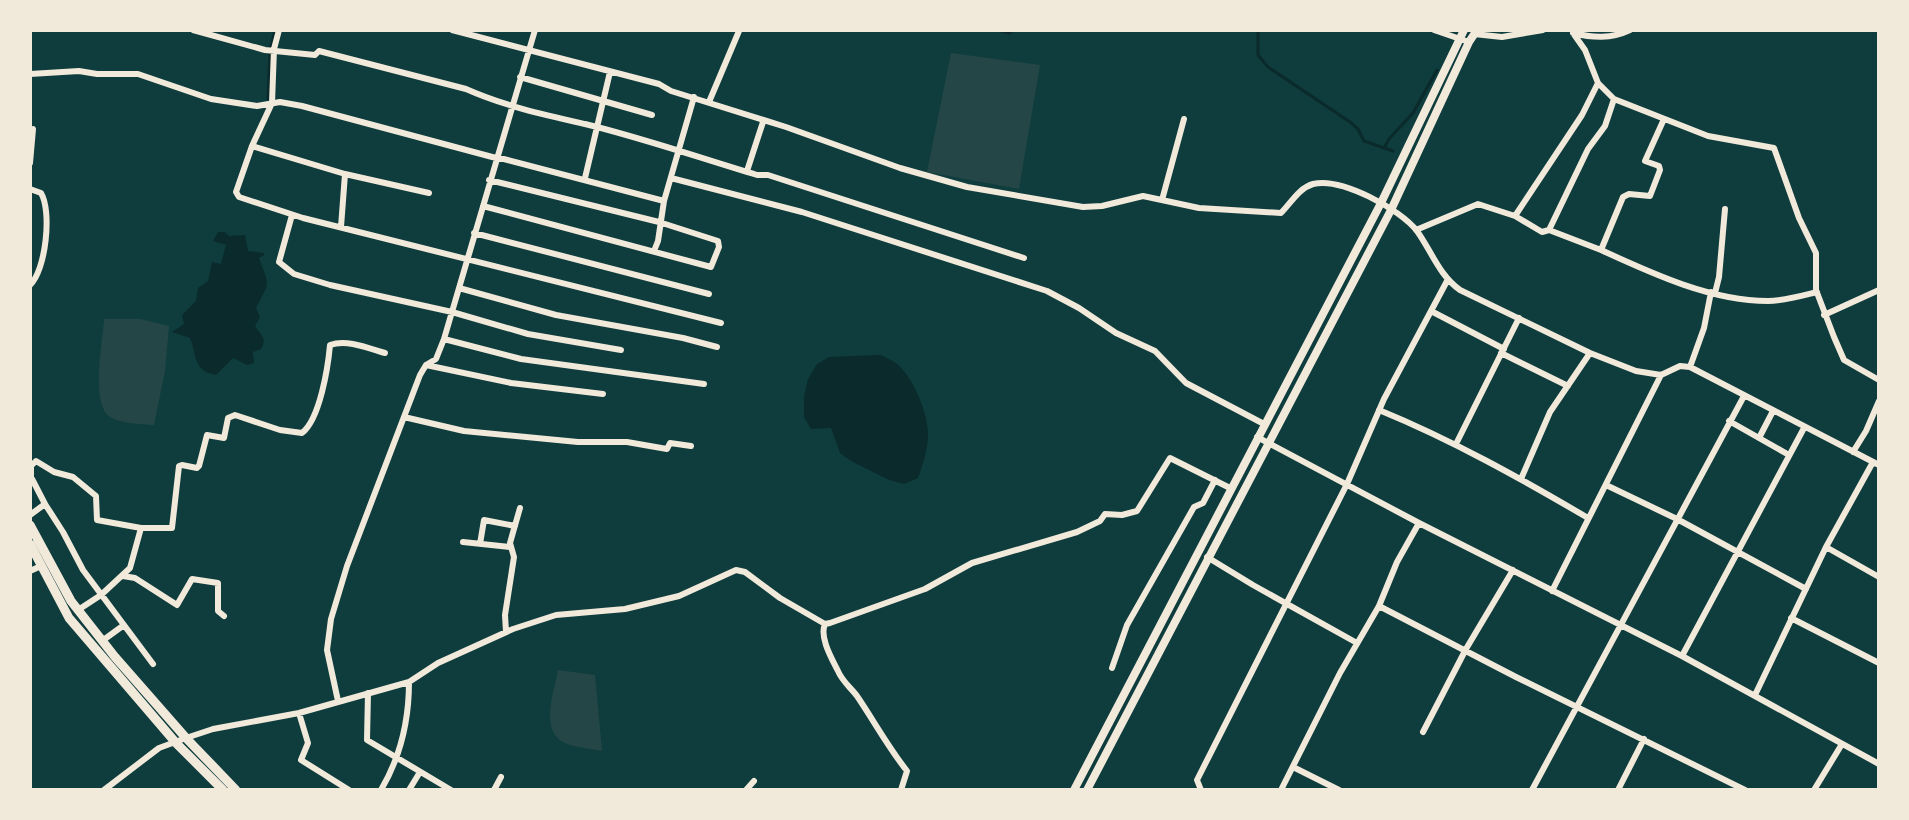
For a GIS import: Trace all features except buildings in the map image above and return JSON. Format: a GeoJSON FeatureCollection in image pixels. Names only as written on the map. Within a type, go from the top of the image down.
{"type":"FeatureCollection","features":[{"type":"Feature","properties":{"kind":"main road"},"geometry":{"type":"LineString","coordinates":[[1074,790],[1468,35]]}},
{"type":"Feature","properties":{"kind":"main road"},"geometry":{"type":"LineString","coordinates":[[1087,790],[1391,210],[1468,35]]}},
{"type":"Feature","properties":{"kind":"main road"},"geometry":{"type":"LineString","coordinates":[[30,525],[78,610],[223,790]]}},
{"type":"Feature","properties":{"kind":"main road"},"geometry":{"type":"LineString","coordinates":[[30,544],[69,618],[181,740],[236,790]]}},
{"type":"Feature","properties":{"kind":"street"},"geometry":{"type":"LineString","coordinates":[[193,30],[265,50],[315,55],[319,51],[466,89],[512,105],[768,175],[1024,258]]}},
{"type":"Feature","properties":{"kind":"street"},"geometry":{"type":"LineString","coordinates":[[279,30],[274,49],[272,103],[252,146],[236,195],[292,215],[721,323]]}},
{"type":"Feature","properties":{"kind":"street"},"geometry":{"type":"LineString","coordinates":[[452,30],[659,84],[671,91],[786,127],[900,168],[967,187],[1083,207],[1102,206],[1143,196],[1199,208],[1281,213],[1299,193],[1310,185],[1320,183],[1351,189],[1381,203],[1416,230],[1447,281],[1460,290],[1590,353],[1636,371],[1661,375],[1680,366],[1690,367],[1876,463],[1826,547],[1755,695]]}},
{"type":"Feature","properties":{"kind":"street"},"geometry":{"type":"LineString","coordinates":[[338,701],[327,650],[331,619],[347,566],[420,375],[426,365],[436,359],[444,339],[535,30]]}},
{"type":"Feature","properties":{"kind":"street"},"geometry":{"type":"LineString","coordinates":[[1434,30],[1502,37],[1543,30]]}},
{"type":"Feature","properties":{"kind":"street"},"geometry":{"type":"LineString","coordinates":[[1571,31],[1588,37],[1616,37],[1630,30]]}},
{"type":"Feature","properties":{"kind":"street"},"geometry":{"type":"LineString","coordinates":[[709,102],[739,31]]}},
{"type":"Feature","properties":{"kind":"street"},"geometry":{"type":"LineString","coordinates":[[1571,31],[1585,50],[1598,83],[1614,99],[1708,136],[1774,148],[1799,218],[1816,253],[1817,292],[1844,360],[1879,380]]}},
{"type":"Feature","properties":{"kind":"street"},"geometry":{"type":"LineString","coordinates":[[30,74],[79,71],[138,74],[211,99],[257,106],[272,103],[323,111],[664,201]]}},
{"type":"Feature","properties":{"kind":"street"},"geometry":{"type":"LineString","coordinates":[[585,178],[610,72]]}},
{"type":"Feature","properties":{"kind":"street"},"geometry":{"type":"LineString","coordinates":[[520,77],[652,115]]}},
{"type":"Feature","properties":{"kind":"street"},"geometry":{"type":"LineString","coordinates":[[1515,216],[1582,115],[1598,83]]}},
{"type":"Feature","properties":{"kind":"street"},"geometry":{"type":"LineString","coordinates":[[654,251],[664,201],[694,97]]}},
{"type":"Feature","properties":{"kind":"street"},"geometry":{"type":"LineString","coordinates":[[1549,230],[1588,149],[1605,126],[1614,99]]}},
{"type":"Feature","properties":{"kind":"street"},"geometry":{"type":"LineString","coordinates":[[1162,200],[1184,119]]}},
{"type":"Feature","properties":{"kind":"street"},"geometry":{"type":"LineString","coordinates":[[1601,250],[1623,197],[1629,194],[1650,196],[1659,166],[1645,161],[1664,119]]}},
{"type":"Feature","properties":{"kind":"street"},"geometry":{"type":"LineString","coordinates":[[747,171],[763,122]]}},
{"type":"Feature","properties":{"kind":"street"},"geometry":{"type":"LineString","coordinates":[[30,130],[33,129],[30,163]]}},
{"type":"Feature","properties":{"kind":"street"},"geometry":{"type":"LineString","coordinates":[[252,146],[345,174],[429,193]]}},
{"type":"Feature","properties":{"kind":"street"},"geometry":{"type":"LineString","coordinates":[[341,227],[345,174]]}},
{"type":"Feature","properties":{"kind":"street"},"geometry":{"type":"LineString","coordinates":[[671,178],[802,212],[1047,291],[1116,333],[1155,351],[1186,383],[1264,424]]}},
{"type":"Feature","properties":{"kind":"street"},"geometry":{"type":"LineString","coordinates":[[483,206],[711,267],[719,247],[718,241],[659,222],[489,180]]}},
{"type":"Feature","properties":{"kind":"street"},"geometry":{"type":"LineString","coordinates":[[30,189],[41,193],[46,202],[45,246],[38,277],[30,285]]}},
{"type":"Feature","properties":{"kind":"street"},"geometry":{"type":"LineString","coordinates":[[1416,230],[1478,204],[1515,216],[1542,232],[1549,230],[1601,250],[1684,286],[1769,301],[1817,292]]}},
{"type":"Feature","properties":{"kind":"street"},"geometry":{"type":"LineString","coordinates":[[1690,367],[1720,268],[1725,209]]}},
{"type":"Feature","properties":{"kind":"street"},"geometry":{"type":"LineString","coordinates":[[292,215],[279,262],[294,274],[452,312],[528,334],[621,350]]}},
{"type":"Feature","properties":{"kind":"street"},"geometry":{"type":"LineString","coordinates":[[474,233],[709,294]]}},
{"type":"Feature","properties":{"kind":"street"},"geometry":{"type":"LineString","coordinates":[[1201,790],[1197,780],[1347,484],[1379,410],[1447,281]]}},
{"type":"Feature","properties":{"kind":"street"},"geometry":{"type":"LineString","coordinates":[[459,288],[576,319],[717,347]]}},
{"type":"Feature","properties":{"kind":"street"},"geometry":{"type":"LineString","coordinates":[[1824,315],[1879,290]]}},
{"type":"Feature","properties":{"kind":"street"},"geometry":{"type":"LineString","coordinates":[[1431,311],[1568,386]]}},
{"type":"Feature","properties":{"kind":"street"},"geometry":{"type":"LineString","coordinates":[[1456,444],[1519,318]]}},
{"type":"Feature","properties":{"kind":"street"},"geometry":{"type":"LineString","coordinates":[[444,339],[521,359],[704,384]]}},
{"type":"Feature","properties":{"kind":"street"},"geometry":{"type":"LineString","coordinates":[[153,664],[83,570],[31,477],[31,466],[36,461],[54,472],[73,477],[96,496],[97,520],[141,528],[172,528],[179,466],[197,468],[207,435],[224,438],[231,416],[280,430],[306,431],[322,391],[333,343],[385,353]]}},
{"type":"Feature","properties":{"kind":"street"},"geometry":{"type":"LineString","coordinates":[[1521,479],[1550,412],[1590,353]]}},
{"type":"Feature","properties":{"kind":"street"},"geometry":{"type":"LineString","coordinates":[[426,365],[511,383],[603,394]]}},
{"type":"Feature","properties":{"kind":"street"},"geometry":{"type":"LineString","coordinates":[[1552,591],[1661,375]]}},
{"type":"Feature","properties":{"kind":"street"},"geometry":{"type":"LineString","coordinates":[[1532,790],[1744,396]]}},
{"type":"Feature","properties":{"kind":"street"},"geometry":{"type":"LineString","coordinates":[[1853,452],[1879,401]]}},
{"type":"Feature","properties":{"kind":"street"},"geometry":{"type":"LineString","coordinates":[[1379,410],[1456,444],[1588,518]]}},
{"type":"Feature","properties":{"kind":"street"},"geometry":{"type":"LineString","coordinates":[[1759,438],[1773,411]]}},
{"type":"Feature","properties":{"kind":"street"},"geometry":{"type":"LineString","coordinates":[[404,417],[464,431],[578,442],[627,442],[667,449],[670,443],[691,446]]}},
{"type":"Feature","properties":{"kind":"street"},"geometry":{"type":"LineString","coordinates":[[1729,421],[1789,455]]}},
{"type":"Feature","properties":{"kind":"street"},"geometry":{"type":"LineString","coordinates":[[1682,656],[1804,428]]}},
{"type":"Feature","properties":{"kind":"street"},"geometry":{"type":"LineString","coordinates":[[1257,437],[1682,656],[1879,764]]}},
{"type":"Feature","properties":{"kind":"street"},"geometry":{"type":"LineString","coordinates":[[901,790],[907,771],[856,694],[839,674],[824,639],[822,630],[825,624],[925,589],[972,563],[1077,532],[1100,521],[1105,514],[1122,515],[1137,511],[1170,458],[1230,488]]}},
{"type":"Feature","properties":{"kind":"street"},"geometry":{"type":"LineString","coordinates":[[1112,668],[1127,625],[1144,592],[1194,507],[1203,503],[1215,480]]}},
{"type":"Feature","properties":{"kind":"street"},"geometry":{"type":"LineString","coordinates":[[1606,485],[1677,519],[1806,589]]}},
{"type":"Feature","properties":{"kind":"street"},"geometry":{"type":"LineString","coordinates":[[30,515],[45,504]]}},
{"type":"Feature","properties":{"kind":"street"},"geometry":{"type":"LineString","coordinates":[[506,632],[505,615],[514,557],[510,547],[520,508]]}},
{"type":"Feature","properties":{"kind":"street"},"geometry":{"type":"LineString","coordinates":[[480,544],[484,520],[515,526]]}},
{"type":"Feature","properties":{"kind":"street"},"geometry":{"type":"LineString","coordinates":[[1281,790],[1379,606],[1397,562],[1419,523]]}},
{"type":"Feature","properties":{"kind":"street"},"geometry":{"type":"LineString","coordinates":[[78,610],[101,595],[130,568],[141,528]]}},
{"type":"Feature","properties":{"kind":"street"},"geometry":{"type":"LineString","coordinates":[[463,542],[510,547]]}},
{"type":"Feature","properties":{"kind":"street"},"geometry":{"type":"LineString","coordinates":[[1826,547],[1879,577]]}},
{"type":"Feature","properties":{"kind":"street"},"geometry":{"type":"LineString","coordinates":[[1207,557],[1357,643]]}},
{"type":"Feature","properties":{"kind":"street"},"geometry":{"type":"LineString","coordinates":[[30,571],[41,566]]}},
{"type":"Feature","properties":{"kind":"street"},"geometry":{"type":"LineString","coordinates":[[104,790],[159,748],[181,740],[213,729],[299,713],[409,682],[438,663],[506,632],[556,615],[625,609],[679,596],[736,570],[745,572],[780,598],[825,624]]}},
{"type":"Feature","properties":{"kind":"street"},"geometry":{"type":"LineString","coordinates":[[1423,732],[1466,649],[1513,570]]}},
{"type":"Feature","properties":{"kind":"street"},"geometry":{"type":"LineString","coordinates":[[123,576],[135,578],[177,605],[192,579],[218,583],[218,611],[224,616]]}},
{"type":"Feature","properties":{"kind":"street"},"geometry":{"type":"LineString","coordinates":[[1379,606],[1745,790]]}},
{"type":"Feature","properties":{"kind":"street"},"geometry":{"type":"LineString","coordinates":[[1791,618],[1879,663]]}},
{"type":"Feature","properties":{"kind":"street"},"geometry":{"type":"LineString","coordinates":[[102,641],[124,625]]}},
{"type":"Feature","properties":{"kind":"street"},"geometry":{"type":"LineString","coordinates":[[381,790],[397,758],[406,728],[409,682]]}},
{"type":"Feature","properties":{"kind":"street"},"geometry":{"type":"LineString","coordinates":[[368,693],[367,740],[451,790]]}},
{"type":"Feature","properties":{"kind":"street"},"geometry":{"type":"LineString","coordinates":[[299,713],[308,743],[301,760],[349,790]]}},
{"type":"Feature","properties":{"kind":"street"},"geometry":{"type":"LineString","coordinates":[[1618,790],[1644,739]]}},
{"type":"Feature","properties":{"kind":"street"},"geometry":{"type":"LineString","coordinates":[[1814,790],[1842,744]]}},
{"type":"Feature","properties":{"kind":"street"},"geometry":{"type":"LineString","coordinates":[[1293,767],[1339,790]]}},
{"type":"Feature","properties":{"kind":"street"},"geometry":{"type":"LineString","coordinates":[[409,790],[420,772]]}},
{"type":"Feature","properties":{"kind":"street"},"geometry":{"type":"LineString","coordinates":[[494,790],[501,777]]}},
{"type":"Feature","properties":{"kind":"street"},"geometry":{"type":"LineString","coordinates":[[1718,790],[1722,779]]}},
{"type":"Feature","properties":{"kind":"street"},"geometry":{"type":"LineString","coordinates":[[746,790],[754,781]]}},
{"type":"Feature","properties":{"kind":"shaded area"},"geometry":{"type":"Polygon","coordinates":[[[951,53],[1040,65],[1019,189],[927,172],[951,53]]]}},
{"type":"Feature","properties":{"kind":"shaded area"},"geometry":{"type":"Polygon","coordinates":[[[218,232],[229,236],[245,235],[248,251],[264,253],[259,258],[267,284],[256,308],[260,317],[255,326],[264,342],[261,349],[253,352],[254,363],[247,365],[233,358],[216,375],[200,366],[190,338],[172,332],[184,324],[182,315],[196,301],[198,288],[208,281],[212,262],[221,264],[226,245],[213,241],[218,232]]]}},
{"type":"Feature","properties":{"kind":"shaded area"},"geometry":{"type":"Polygon","coordinates":[[[104,319],[140,319],[169,326],[165,371],[154,425],[120,421],[104,410],[99,386],[104,319]]]}},
{"type":"Feature","properties":{"kind":"shaded area"},"geometry":{"type":"Polygon","coordinates":[[[880,355],[897,364],[909,377],[927,425],[928,440],[918,478],[904,484],[851,461],[840,453],[831,428],[811,429],[804,417],[808,379],[817,364],[829,357],[880,355]]]}},
{"type":"Feature","properties":{"kind":"shaded area"},"geometry":{"type":"Polygon","coordinates":[[[558,670],[595,675],[602,751],[572,746],[556,736],[550,709],[558,670]]]}},
{"type":"Feature","properties":{"kind":"waterway"},"geometry":{"type":"LineString","coordinates":[[268,99],[270,51],[275,30]]}},
{"type":"Feature","properties":{"kind":"waterway"},"geometry":{"type":"LineString","coordinates":[[998,30],[1009,33],[1013,30]]}},
{"type":"Feature","properties":{"kind":"waterway"},"geometry":{"type":"LineString","coordinates":[[1258,30],[1258,55],[1268,67],[1350,122],[1364,141],[1393,151]]}},
{"type":"Feature","properties":{"kind":"waterway"},"geometry":{"type":"LineString","coordinates":[[1384,148],[1413,113],[1437,70]]}}]}
